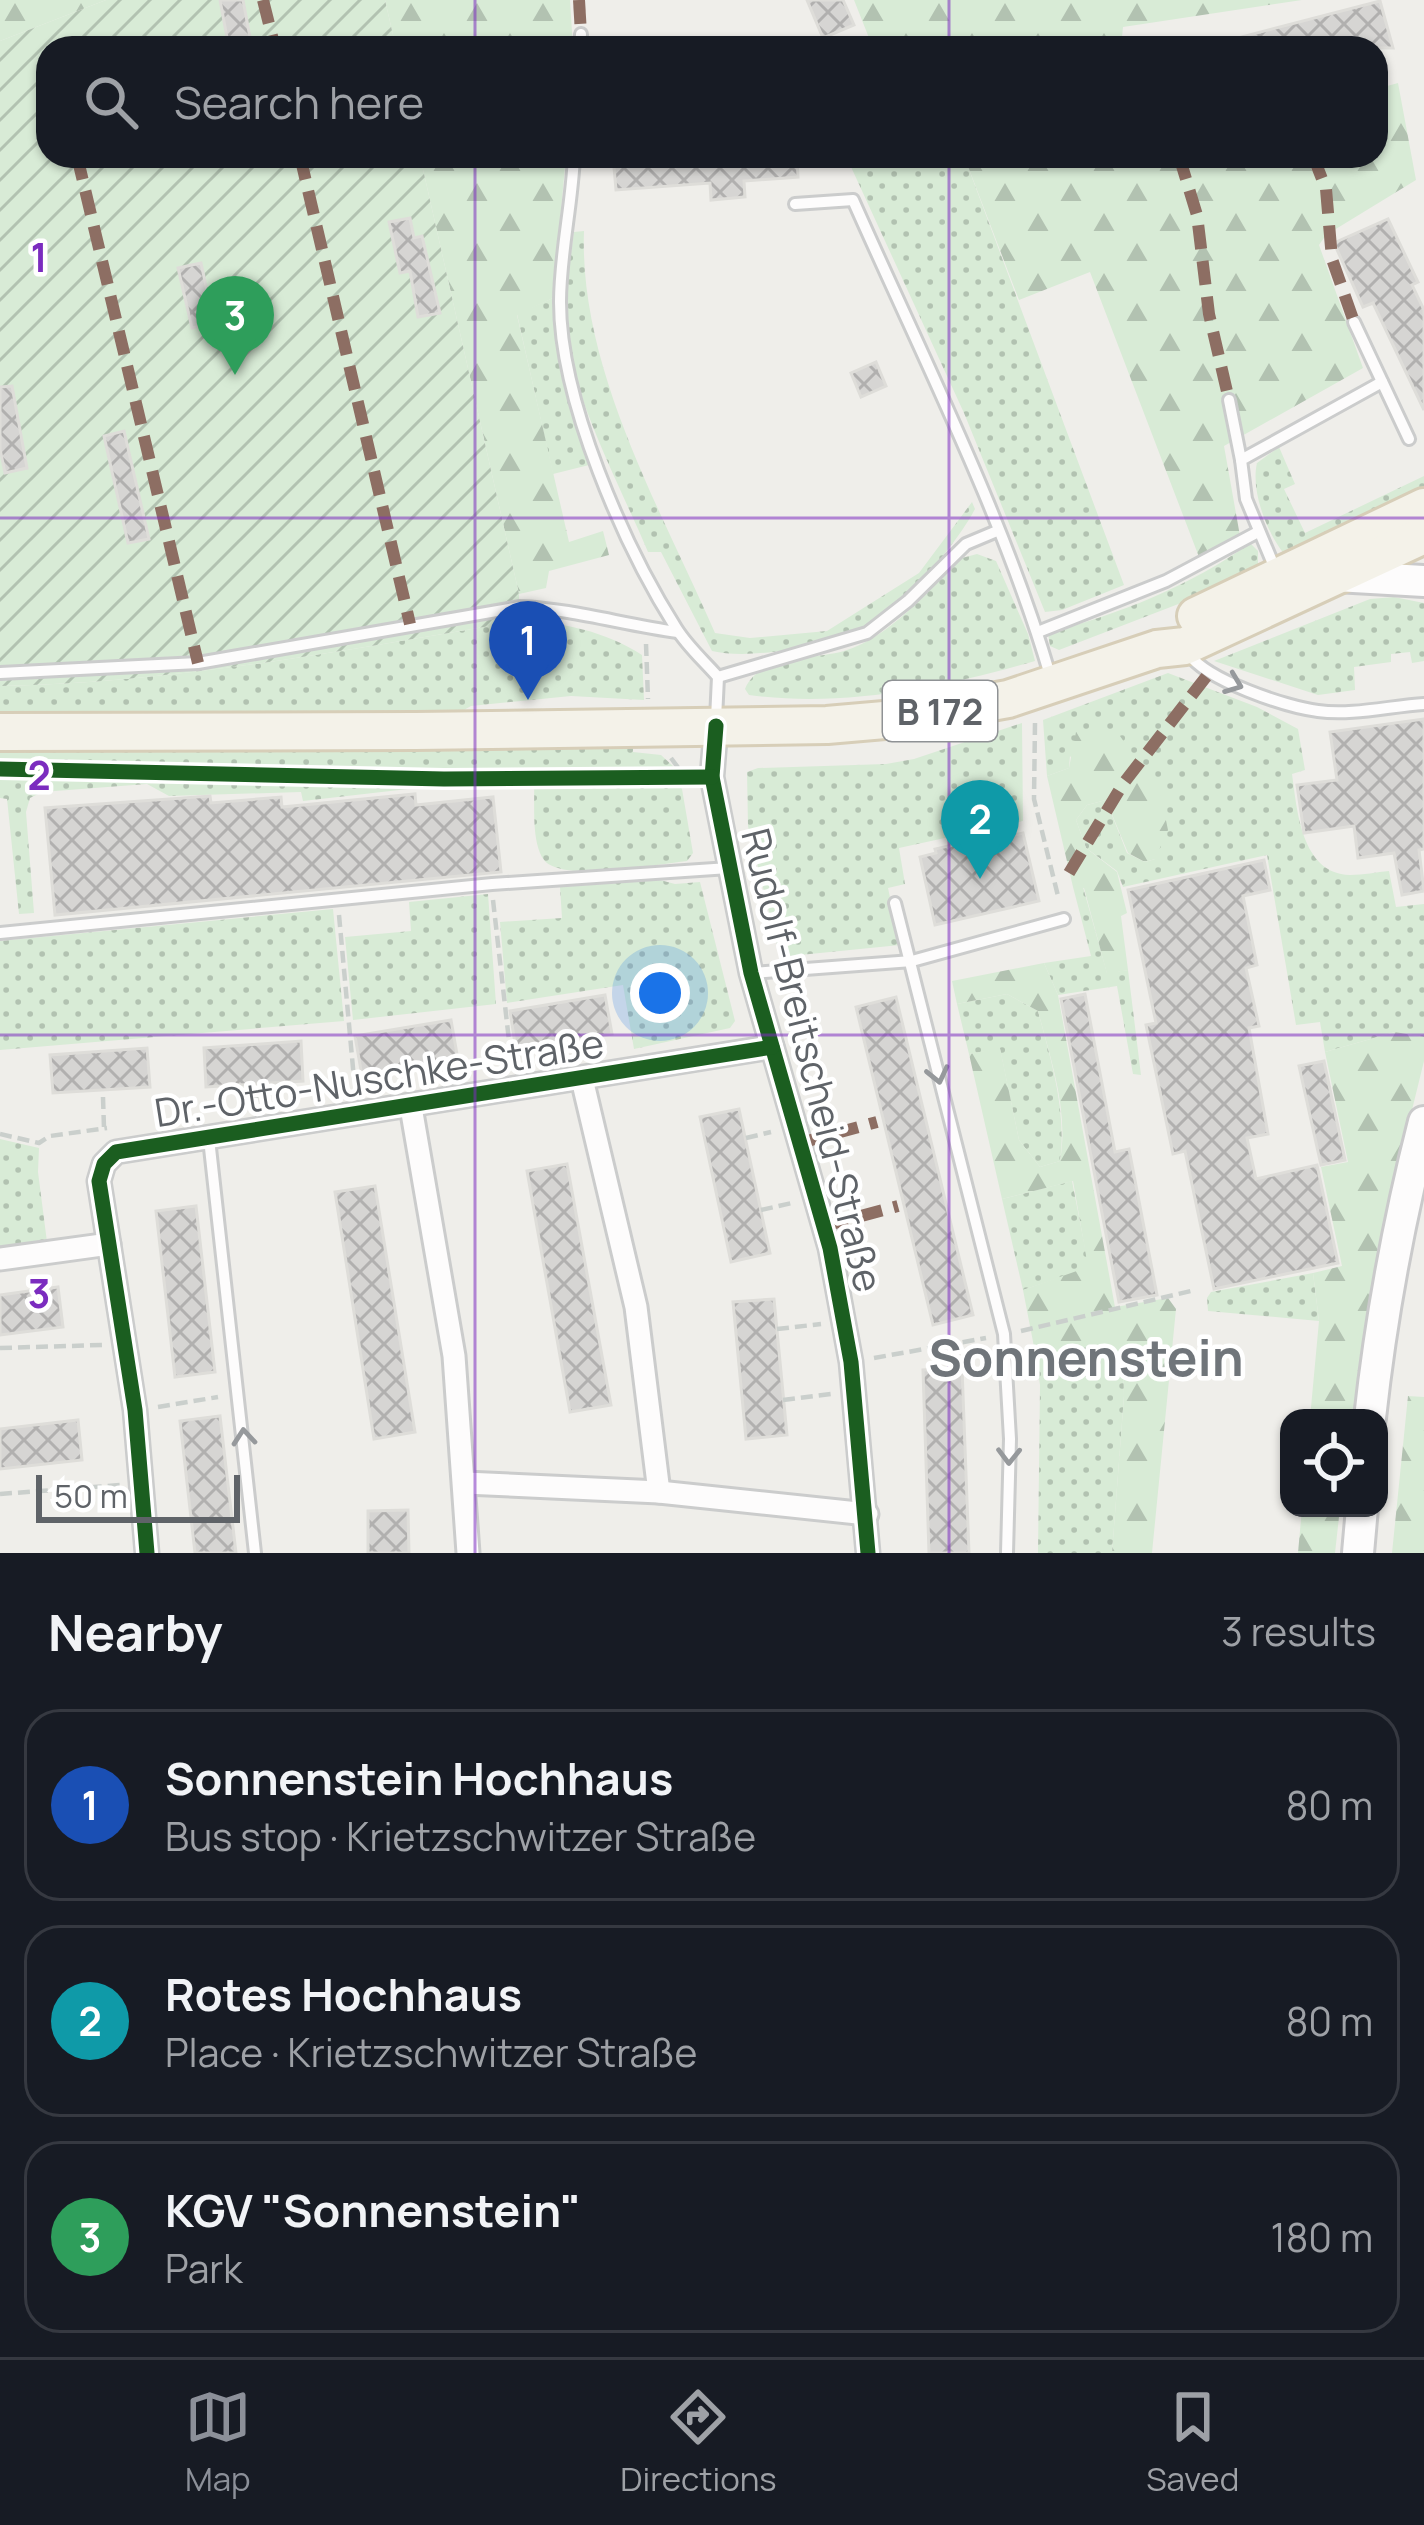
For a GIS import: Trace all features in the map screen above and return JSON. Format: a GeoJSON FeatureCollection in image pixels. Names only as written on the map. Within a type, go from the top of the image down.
{"type":"FeatureCollection","features":[{"type":"Feature","properties":{"kind":"main road","name":"B 172"},"geometry":{"type":"LineString","coordinates":[[1171,648],[1200,612],[1424,507]]}},
{"type":"Feature","properties":{"kind":"main road","name":"B 172"},"geometry":{"type":"LineString","coordinates":[[0,732],[716,726],[896,719],[1008,699],[1171,648],[1424,535]]}},
{"type":"Feature","properties":{"kind":"main road"},"geometry":{"type":"LineString","coordinates":[[1336,576],[1424,581]]}},
{"type":"Feature","properties":{"kind":"main road"},"geometry":{"type":"LineString","coordinates":[[1371,1409],[1397,1230],[1424,1121]]}},
{"type":"Feature","properties":{"kind":"main road"},"geometry":{"type":"LineString","coordinates":[[1358,1553],[1361,1517]]}},
{"type":"Feature","properties":{"kind":"street","name":"Rudolf-Breitscheid-Straße"},"geometry":{"type":"LineString","coordinates":[[716,726],[712,777],[751,973],[830,1248],[851,1362],[868,1553]]}},
{"type":"Feature","properties":{"kind":"street","name":"Dr.-Otto-Nuschke-Straße"},"geometry":{"type":"LineString","coordinates":[[147,1553],[135,1410],[99,1181],[104,1164],[116,1152],[772,1047]]}},
{"type":"Feature","properties":{"kind":"street"},"geometry":{"type":"LineString","coordinates":[[582,1079],[636,1307],[659,1492]]}},
{"type":"Feature","properties":{"kind":"street"},"geometry":{"type":"LineString","coordinates":[[411,1107],[454,1356],[468,1553]]}},
{"type":"Feature","properties":{"kind":"street"},"geometry":{"type":"LineString","coordinates":[[0,1259],[109,1244]]}},
{"type":"Feature","properties":{"kind":"street"},"geometry":{"type":"LineString","coordinates":[[465,1483],[659,1492],[867,1514]]}},
{"type":"Feature","properties":{"kind":"lane"},"geometry":{"type":"LineString","coordinates":[[573,168],[560,299],[563,344],[595,461],[628,538],[678,632],[718,677],[716,726]]}},
{"type":"Feature","properties":{"kind":"lane"},"geometry":{"type":"LineString","coordinates":[[795,204],[854,200],[997,531],[1038,632],[1053,685]]}},
{"type":"Feature","properties":{"kind":"lane"},"geometry":{"type":"LineString","coordinates":[[1354,322],[1409,440]]}},
{"type":"Feature","properties":{"kind":"lane"},"geometry":{"type":"LineString","coordinates":[[1241,460],[1382,382]]}},
{"type":"Feature","properties":{"kind":"lane"},"geometry":{"type":"LineString","coordinates":[[1229,400],[1246,499],[1278,574]]}},
{"type":"Feature","properties":{"kind":"lane"},"geometry":{"type":"LineString","coordinates":[[718,677],[867,633],[908,601],[966,544],[997,531]]}},
{"type":"Feature","properties":{"kind":"lane"},"geometry":{"type":"LineString","coordinates":[[1038,632],[1166,581],[1258,532]]}},
{"type":"Feature","properties":{"kind":"lane"},"geometry":{"type":"LineString","coordinates":[[0,673],[198,663],[520,608],[568,609],[678,632]]}},
{"type":"Feature","properties":{"kind":"lane"},"geometry":{"type":"LineString","coordinates":[[1171,648],[1226,682],[1320,712],[1424,704]]}},
{"type":"Feature","properties":{"kind":"lane"},"geometry":{"type":"LineString","coordinates":[[0,933],[492,884],[729,868]]}},
{"type":"Feature","properties":{"kind":"lane"},"geometry":{"type":"LineString","coordinates":[[896,903],[1004,1334],[1010,1439],[1007,1553]]}},
{"type":"Feature","properties":{"kind":"lane"},"geometry":{"type":"LineString","coordinates":[[751,973],[912,961],[1064,919]]}},
{"type":"Feature","properties":{"kind":"lane"},"geometry":{"type":"LineString","coordinates":[[208,1137],[255,1553]]}},
{"type":"Feature","properties":{"kind":"path"},"geometry":{"type":"LineString","coordinates":[[644,627],[648,712]]}},
{"type":"Feature","properties":{"kind":"path"},"geometry":{"type":"LineString","coordinates":[[1053,685],[1033,726],[1034,799],[1064,919]]}},
{"type":"Feature","properties":{"kind":"path"},"geometry":{"type":"LineString","coordinates":[[0,769],[444,779],[712,777]]}},
{"type":"Feature","properties":{"kind":"path"},"geometry":{"type":"LineString","coordinates":[[492,884],[513,1073],[507,1074]]}},
{"type":"Feature","properties":{"kind":"path"},"geometry":{"type":"LineString","coordinates":[[338,901],[354,1079],[366,1097]]}},
{"type":"Feature","properties":{"kind":"path"},"geometry":{"type":"LineString","coordinates":[[256,1090],[256,1112]]}},
{"type":"Feature","properties":{"kind":"path"},"geometry":{"type":"LineString","coordinates":[[103,1097],[104,1128]]}},
{"type":"Feature","properties":{"kind":"path"},"geometry":{"type":"LineString","coordinates":[[0,1133],[39,1143],[50,1136],[123,1126]]}},
{"type":"Feature","properties":{"kind":"path"},"geometry":{"type":"LineString","coordinates":[[746,1138],[777,1130]]}},
{"type":"Feature","properties":{"kind":"path"},"geometry":{"type":"LineString","coordinates":[[761,1210],[797,1202]]}},
{"type":"Feature","properties":{"kind":"path"},"geometry":{"type":"LineString","coordinates":[[777,1329],[826,1323]]}},
{"type":"Feature","properties":{"kind":"path"},"geometry":{"type":"LineString","coordinates":[[0,1348],[126,1344]]}},
{"type":"Feature","properties":{"kind":"path"},"geometry":{"type":"LineString","coordinates":[[783,1400],[837,1393]]}},
{"type":"Feature","properties":{"kind":"path"},"geometry":{"type":"LineString","coordinates":[[135,1410],[240,1394]]}},
{"type":"Feature","properties":{"kind":"path"},"geometry":{"type":"LineString","coordinates":[[0,1494],[143,1483]]}},
{"type":"Feature","properties":{"kind":"green space"},"geometry":{"type":"Polygon","coordinates":[[[0,0],[106,0],[0,41],[0,0]]]}},
{"type":"Feature","properties":{"kind":"green space"},"geometry":{"type":"Polygon","coordinates":[[[106,0],[385,0],[393,36],[36,36],[36,168],[423,168],[519,594],[519,621],[196,672],[0,686],[0,41],[106,0]]]}},
{"type":"Feature","properties":{"kind":"green space"},"geometry":{"type":"Polygon","coordinates":[[[385,0],[570,0],[572,36],[393,36],[385,0]]]}},
{"type":"Feature","properties":{"kind":"green space"},"geometry":{"type":"Polygon","coordinates":[[[854,0],[1302,0],[1123,27],[1122,36],[868,36],[854,0]]]}},
{"type":"Feature","properties":{"kind":"green space"},"geometry":{"type":"Polygon","coordinates":[[[1398,83],[1416,180],[1326,235],[1319,245],[1363,368],[1224,446],[1240,536],[1199,557],[1090,272],[1019,300],[969,168],[1388,168],[1388,86],[1398,83]]]}},
{"type":"Feature","properties":{"kind":"green space"},"geometry":{"type":"Polygon","coordinates":[[[423,168],[565,168],[553,298],[517,315],[569,542],[603,531],[609,555],[549,571],[546,588],[519,594],[423,168]]]}},
{"type":"Feature","properties":{"kind":"green space"},"geometry":{"type":"Polygon","coordinates":[[[852,168],[968,168],[1124,585],[1062,610],[1045,612],[964,413],[852,168]]]}},
{"type":"Feature","properties":{"kind":"green space"},"geometry":{"type":"Polygon","coordinates":[[[584,231],[586,283],[609,386],[715,633],[750,638],[827,631],[919,573],[972,502],[975,509],[954,542],[891,608],[858,629],[806,646],[765,653],[712,651],[661,552],[648,552],[602,449],[573,368],[566,301],[574,232],[584,231]]]}},
{"type":"Feature","properties":{"kind":"green space"},"geometry":{"type":"Polygon","coordinates":[[[553,298],[571,406],[589,465],[553,474],[517,314],[553,298]]]}},
{"type":"Feature","properties":{"kind":"green space"},"geometry":{"type":"Polygon","coordinates":[[[1279,447],[1295,484],[1284,489],[1305,533],[1424,476],[1424,493],[1289,560],[1268,528],[1256,488],[1257,463],[1279,447]]]}},
{"type":"Feature","properties":{"kind":"green space"},"geometry":{"type":"Polygon","coordinates":[[[1250,543],[1258,551],[1258,566],[1194,598],[1059,650],[1050,646],[1048,633],[1153,597],[1204,573],[1250,543]]]}},
{"type":"Feature","properties":{"kind":"green space"},"geometry":{"type":"Polygon","coordinates":[[[977,554],[996,561],[1035,661],[930,687],[857,697],[785,698],[749,695],[745,689],[752,678],[774,664],[844,651],[877,635],[962,558],[977,554]]]}},
{"type":"Feature","properties":{"kind":"green space"},"geometry":{"type":"Polygon","coordinates":[[[1394,597],[1424,603],[1424,661],[1412,663],[1410,652],[1391,654],[1391,662],[1354,667],[1355,690],[1318,695],[1214,661],[1370,599],[1394,597]]]}},
{"type":"Feature","properties":{"kind":"green space"},"geometry":{"type":"Polygon","coordinates":[[[519,621],[583,629],[642,655],[644,700],[571,696],[471,706],[457,714],[0,716],[0,686],[196,672],[519,621]]]}},
{"type":"Feature","properties":{"kind":"green space"},"geometry":{"type":"Polygon","coordinates":[[[1168,673],[1257,707],[1298,729],[1305,770],[1292,774],[1311,852],[1334,872],[1389,871],[1396,907],[1424,904],[1424,1037],[1395,1032],[1325,1052],[1320,1022],[1296,1025],[1267,855],[1123,887],[1117,871],[1086,848],[1076,820],[1087,805],[1106,800],[1127,853],[1145,862],[1155,859],[1070,756],[1069,768],[1047,776],[1043,720],[1168,673]]]}},
{"type":"Feature","properties":{"kind":"green space"},"geometry":{"type":"Polygon","coordinates":[[[1022,723],[1023,821],[899,848],[905,884],[888,888],[900,945],[780,957],[748,826],[747,772],[886,764],[1022,723]]]}},
{"type":"Feature","properties":{"kind":"green space"},"geometry":{"type":"Polygon","coordinates":[[[1100,726],[1120,736],[1161,796],[1168,830],[1155,859],[1145,862],[1128,853],[1106,800],[1087,805],[1076,820],[1086,848],[1117,872],[1127,913],[1121,916],[1128,970],[1107,974],[1084,888],[1073,887],[1047,776],[1069,768],[1076,732],[1100,726]]]}},
{"type":"Feature","properties":{"kind":"green space"},"geometry":{"type":"Polygon","coordinates":[[[633,746],[633,752],[661,755],[674,767],[443,773],[0,764],[0,748],[633,746]]]}},
{"type":"Feature","properties":{"kind":"green space"},"geometry":{"type":"Polygon","coordinates":[[[0,776],[443,785],[303,801],[301,792],[169,796],[147,784],[42,792],[30,798],[26,812],[34,913],[19,914],[7,799],[0,798],[0,776]]]}},
{"type":"Feature","properties":{"kind":"green space"},"geometry":{"type":"Polygon","coordinates":[[[671,781],[682,789],[693,853],[687,861],[589,871],[554,867],[544,860],[535,834],[534,783],[671,781]]]}},
{"type":"Feature","properties":{"kind":"green space"},"geometry":{"type":"Polygon","coordinates":[[[700,882],[735,1021],[730,1028],[634,1049],[623,985],[507,1003],[500,922],[562,918],[560,887],[700,882]]]}},
{"type":"Feature","properties":{"kind":"green space"},"geometry":{"type":"Polygon","coordinates":[[[1073,887],[1083,887],[1107,973],[1128,970],[1141,1075],[1133,1074],[1117,986],[1058,995],[1044,963],[1091,956],[1073,887]]]}},
{"type":"Feature","properties":{"kind":"green space"},"geometry":{"type":"Polygon","coordinates":[[[488,894],[496,1004],[353,1020],[345,937],[411,931],[409,902],[488,894]]]}},
{"type":"Feature","properties":{"kind":"green space"},"geometry":{"type":"Polygon","coordinates":[[[333,909],[344,1021],[0,1050],[0,941],[333,909]]]}},
{"type":"Feature","properties":{"kind":"green space"},"geometry":{"type":"Polygon","coordinates":[[[1044,963],[1058,995],[1115,1307],[1168,1298],[1176,1309],[1152,1553],[1112,1553],[1124,1396],[1123,1343],[1035,1352],[1023,1290],[1088,1267],[1073,1181],[1002,1199],[969,1054],[1000,1048],[1019,1140],[1040,1167],[1060,1161],[1060,1105],[1038,1011],[1007,994],[957,1004],[952,981],[1044,963]]]}},
{"type":"Feature","properties":{"kind":"green space"},"geometry":{"type":"Polygon","coordinates":[[[1007,994],[1038,1011],[1056,1086],[1060,1161],[1040,1167],[1019,1140],[1000,1049],[969,1054],[957,1004],[1007,994]]]}},
{"type":"Feature","properties":{"kind":"green space"},"geometry":{"type":"Polygon","coordinates":[[[1395,1032],[1424,1037],[1424,1061],[1385,1220],[1354,1409],[1311,1409],[1319,1321],[1313,1273],[1342,1266],[1321,1167],[1348,1162],[1325,1052],[1395,1032]]]}},
{"type":"Feature","properties":{"kind":"green space"},"geometry":{"type":"Polygon","coordinates":[[[0,1139],[39,1148],[47,1242],[0,1247],[0,1139]]]}},
{"type":"Feature","properties":{"kind":"green space"},"geometry":{"type":"Polygon","coordinates":[[[1072,1181],[1089,1268],[1023,1290],[1002,1199],[1072,1181]]]}},
{"type":"Feature","properties":{"kind":"green space"},"geometry":{"type":"Polygon","coordinates":[[[1313,1273],[1319,1321],[1208,1311],[1211,1292],[1313,1273]]]}},
{"type":"Feature","properties":{"kind":"green space"},"geometry":{"type":"Polygon","coordinates":[[[1123,1342],[1124,1396],[1112,1553],[1038,1553],[1040,1385],[1035,1352],[1123,1342]]]}},
{"type":"Feature","properties":{"kind":"green space"},"geometry":{"type":"Polygon","coordinates":[[[1408,1396],[1424,1397],[1424,1553],[1392,1553],[1408,1396]]]}},
{"type":"Feature","properties":{"kind":"green space"},"geometry":{"type":"Polygon","coordinates":[[[1301,1517],[1339,1517],[1335,1553],[1298,1553],[1301,1517]]]}},
{"type":"Feature","properties":{"kind":"building"},"geometry":{"type":"Polygon","coordinates":[[[220,0],[243,0],[250,36],[227,36],[220,0]]]}},
{"type":"Feature","properties":{"kind":"building"},"geometry":{"type":"Polygon","coordinates":[[[807,0],[843,0],[854,25],[822,36],[807,0]]]}},
{"type":"Feature","properties":{"kind":"building"},"geometry":{"type":"Polygon","coordinates":[[[1380,1],[1393,48],[1388,48],[1388,36],[1245,36],[1380,1]]]}},
{"type":"Feature","properties":{"kind":"building"},"geometry":{"type":"Polygon","coordinates":[[[614,168],[798,168],[798,177],[744,181],[745,197],[711,200],[710,183],[616,190],[614,168]]]}},
{"type":"Feature","properties":{"kind":"building"},"geometry":{"type":"Polygon","coordinates":[[[410,218],[414,238],[422,236],[440,313],[418,317],[410,271],[400,273],[389,222],[410,218]]]}},
{"type":"Feature","properties":{"kind":"building"},"geometry":{"type":"Polygon","coordinates":[[[1388,219],[1418,282],[1412,285],[1424,310],[1424,410],[1373,303],[1363,307],[1334,243],[1388,219]]]}},
{"type":"Feature","properties":{"kind":"building"},"geometry":{"type":"Polygon","coordinates":[[[201,263],[214,323],[192,328],[178,268],[201,263]]]}},
{"type":"Feature","properties":{"kind":"building"},"geometry":{"type":"Polygon","coordinates":[[[876,362],[886,386],[861,397],[851,373],[876,362]]]}},
{"type":"Feature","properties":{"kind":"building"},"geometry":{"type":"Polygon","coordinates":[[[12,386],[27,468],[5,473],[0,387],[12,386]]]}},
{"type":"Feature","properties":{"kind":"building"},"geometry":{"type":"Polygon","coordinates":[[[124,431],[149,539],[128,543],[104,436],[124,431]]]}},
{"type":"Feature","properties":{"kind":"building"},"geometry":{"type":"Polygon","coordinates":[[[1424,719],[1424,849],[1419,850],[1424,891],[1402,895],[1394,853],[1358,858],[1354,826],[1304,833],[1297,785],[1337,780],[1330,732],[1424,719]]]}},
{"type":"Feature","properties":{"kind":"building"},"geometry":{"type":"Polygon","coordinates":[[[415,794],[416,805],[493,797],[501,872],[55,915],[45,808],[210,796],[211,803],[281,797],[282,807],[415,794]]]}},
{"type":"Feature","properties":{"kind":"building"},"geometry":{"type":"Polygon","coordinates":[[[1005,833],[1006,837],[1023,833],[1039,901],[935,925],[920,857],[936,853],[935,849],[1005,833]]]}},
{"type":"Feature","properties":{"kind":"building"},"geometry":{"type":"Polygon","coordinates":[[[1264,860],[1270,890],[1243,896],[1257,965],[1246,968],[1259,1026],[1249,1028],[1268,1134],[1247,1138],[1256,1179],[1317,1165],[1338,1263],[1214,1289],[1185,1151],[1173,1154],[1146,1025],[1156,1023],[1128,890],[1264,860]]]}},
{"type":"Feature","properties":{"kind":"building"},"geometry":{"type":"Polygon","coordinates":[[[1085,994],[1115,1152],[1129,1149],[1157,1295],[1119,1302],[1061,999],[1085,994]]]}},
{"type":"Feature","properties":{"kind":"building"},"geometry":{"type":"Polygon","coordinates":[[[605,995],[612,1034],[516,1050],[510,1011],[605,995]]]}},
{"type":"Feature","properties":{"kind":"building"},"geometry":{"type":"Polygon","coordinates":[[[896,997],[973,1315],[933,1325],[856,1007],[896,997]]]}},
{"type":"Feature","properties":{"kind":"building"},"geometry":{"type":"Polygon","coordinates":[[[451,1020],[458,1060],[362,1076],[355,1036],[451,1020]]]}},
{"type":"Feature","properties":{"kind":"building"},"geometry":{"type":"Polygon","coordinates":[[[301,1041],[303,1081],[206,1087],[204,1048],[301,1041]]]}},
{"type":"Feature","properties":{"kind":"building"},"geometry":{"type":"Polygon","coordinates":[[[147,1048],[150,1087],[53,1093],[50,1055],[147,1048]]]}},
{"type":"Feature","properties":{"kind":"building"},"geometry":{"type":"Polygon","coordinates":[[[1324,1061],[1345,1160],[1321,1165],[1299,1066],[1324,1061]]]}},
{"type":"Feature","properties":{"kind":"building"},"geometry":{"type":"Polygon","coordinates":[[[739,1109],[770,1253],[731,1262],[700,1117],[739,1109]]]}},
{"type":"Feature","properties":{"kind":"building"},"geometry":{"type":"Polygon","coordinates":[[[567,1164],[611,1405],[570,1412],[527,1171],[567,1164]]]}},
{"type":"Feature","properties":{"kind":"building"},"geometry":{"type":"Polygon","coordinates":[[[375,1186],[415,1432],[374,1439],[335,1192],[375,1186]]]}},
{"type":"Feature","properties":{"kind":"building"},"geometry":{"type":"Polygon","coordinates":[[[196,1206],[215,1372],[175,1377],[156,1211],[196,1206]]]}},
{"type":"Feature","properties":{"kind":"building"},"geometry":{"type":"Polygon","coordinates":[[[58,1287],[63,1327],[0,1335],[0,1295],[58,1287]]]}},
{"type":"Feature","properties":{"kind":"building"},"geometry":{"type":"Polygon","coordinates":[[[774,1299],[787,1435],[746,1439],[733,1302],[774,1299]]]}},
{"type":"Feature","properties":{"kind":"building"},"geometry":{"type":"Polygon","coordinates":[[[962,1368],[969,1553],[929,1553],[923,1370],[962,1368]]]}},
{"type":"Feature","properties":{"kind":"building"},"geometry":{"type":"Polygon","coordinates":[[[220,1416],[236,1553],[195,1553],[180,1421],[220,1416]]]}},
{"type":"Feature","properties":{"kind":"building"},"geometry":{"type":"Polygon","coordinates":[[[78,1420],[82,1460],[0,1469],[0,1429],[78,1420]]]}},
{"type":"Feature","properties":{"kind":"building"},"geometry":{"type":"Polygon","coordinates":[[[408,1510],[409,1553],[368,1553],[368,1511],[408,1510]]]}},
{"type":"Feature","properties":{"kind":"marked path"},"geometry":{"type":"LineString","coordinates":[[263,0],[272,36]]}},
{"type":"Feature","properties":{"kind":"marked path"},"geometry":{"type":"LineString","coordinates":[[579,0],[581,34]]}},
{"type":"Feature","properties":{"kind":"marked path"},"geometry":{"type":"LineString","coordinates":[[80,168],[198,663]]}},
{"type":"Feature","properties":{"kind":"marked path"},"geometry":{"type":"LineString","coordinates":[[303,168],[410,624]]}},
{"type":"Feature","properties":{"kind":"marked path"},"geometry":{"type":"LineString","coordinates":[[1183,168],[1197,215],[1209,314],[1229,400]]}},
{"type":"Feature","properties":{"kind":"marked path"},"geometry":{"type":"LineString","coordinates":[[1318,168],[1326,189],[1332,259],[1354,322]]}},
{"type":"Feature","properties":{"kind":"marked path"},"geometry":{"type":"LineString","coordinates":[[1069,873],[1123,784],[1209,673]]}},
{"type":"Feature","properties":{"kind":"marked path"},"geometry":{"type":"LineString","coordinates":[[800,1143],[877,1122]]}},
{"type":"Feature","properties":{"kind":"marked path"},"geometry":{"type":"LineString","coordinates":[[824,1226],[898,1206]]}},
{"type":"Feature","properties":{"kind":"cycle path"},"geometry":{"type":"LineString","coordinates":[[716,726],[712,777],[751,973],[830,1248],[851,1362],[868,1553]]}},
{"type":"Feature","properties":{"kind":"cycle path"},"geometry":{"type":"LineString","coordinates":[[0,769],[444,779],[712,777]]}},
{"type":"Feature","properties":{"kind":"cycle path"},"geometry":{"type":"LineString","coordinates":[[147,1553],[135,1410],[99,1181],[104,1164],[116,1152],[772,1047]]}},
{"type":"Feature","properties":{"kind":"place","name":"KGV \"Sonnenstein\""},"geometry":{"type":"Point","coordinates":[235,375]}},
{"type":"Feature","properties":{"kind":"place","name":"Sonnenstein Hochhaus"},"geometry":{"type":"Point","coordinates":[528,700]}},
{"type":"Feature","properties":{"kind":"place","name":"Rotes Hochhaus"},"geometry":{"type":"Point","coordinates":[980,879]}},
{"type":"Feature","properties":{"kind":"district","name":"Sonnenstein"},"geometry":{"type":"Point","coordinates":[1086,1356]}}]}
